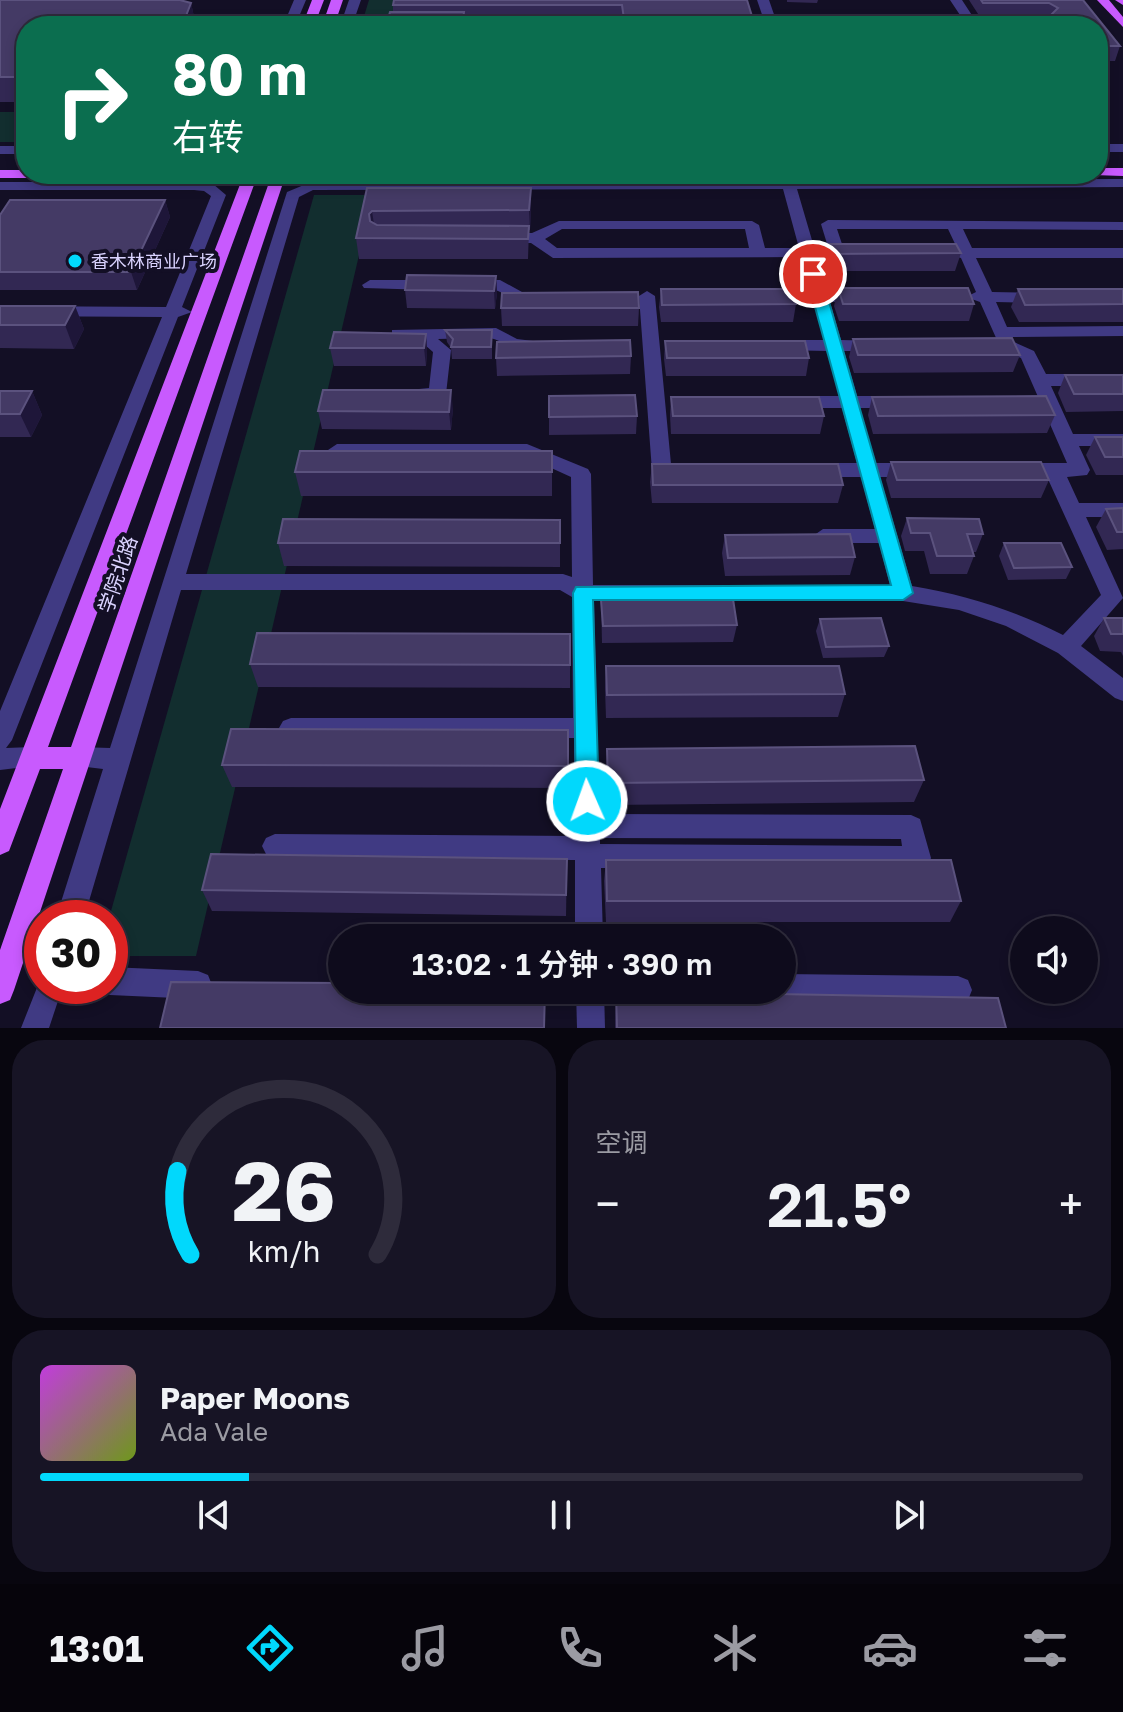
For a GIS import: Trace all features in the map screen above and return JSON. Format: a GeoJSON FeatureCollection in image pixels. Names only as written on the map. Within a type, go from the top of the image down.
{"type":"FeatureCollection","features":[{"type":"Feature","properties":{"kind":"main road"},"geometry":{"type":"LineString","coordinates":[[1103,0],[1123,24]]}},
{"type":"Feature","properties":{"kind":"main road","name":"学院北路"},"geometry":{"type":"LineString","coordinates":[[0,843],[247,184]]}},
{"type":"Feature","properties":{"kind":"main road","name":"学院北路"},"geometry":{"type":"LineString","coordinates":[[0,990],[276,184]]}},
{"type":"Feature","properties":{"kind":"main road"},"geometry":{"type":"LineString","coordinates":[[32,758],[79,758]]}},
{"type":"Feature","properties":{"kind":"street"},"geometry":{"type":"LineString","coordinates":[[476,16],[477,8]]}},
{"type":"Feature","properties":{"kind":"street"},"geometry":{"type":"LineString","coordinates":[[614,10],[614,16]]}},
{"type":"Feature","properties":{"kind":"street"},"geometry":{"type":"LineString","coordinates":[[76,900],[292,195],[311,186],[470,184]]}},
{"type":"Feature","properties":{"kind":"street"},"geometry":{"type":"LineString","coordinates":[[788,184],[903,593]]}},
{"type":"Feature","properties":{"kind":"street"},"geometry":{"type":"LineString","coordinates":[[0,186],[208,187],[219,195],[0,740]]}},
{"type":"Feature","properties":{"kind":"street"},"geometry":{"type":"LineString","coordinates":[[837,252],[828,224],[1123,226]]}},
{"type":"Feature","properties":{"kind":"street"},"geometry":{"type":"LineString","coordinates":[[488,237],[535,238],[559,225],[752,225],[758,253]]}},
{"type":"Feature","properties":{"kind":"street"},"geometry":{"type":"LineString","coordinates":[[954,225],[986,297],[1000,341],[1028,355],[1040,380],[1042,402],[1067,440],[1080,470],[992,470]]}},
{"type":"Feature","properties":{"kind":"street"},"geometry":{"type":"LineString","coordinates":[[535,238],[553,253],[866,253]]}},
{"type":"Feature","properties":{"kind":"street"},"geometry":{"type":"LineString","coordinates":[[937,253],[1123,253]]}},
{"type":"Feature","properties":{"kind":"street"},"geometry":{"type":"LineString","coordinates":[[370,285],[500,285],[519,297],[551,297]]}},
{"type":"Feature","properties":{"kind":"street"},"geometry":{"type":"LineString","coordinates":[[647,296],[662,471],[694,470]]}},
{"type":"Feature","properties":{"kind":"street"},"geometry":{"type":"LineString","coordinates":[[757,296],[880,297]]}},
{"type":"Feature","properties":{"kind":"street"},"geometry":{"type":"LineString","coordinates":[[955,297],[1062,298]]}},
{"type":"Feature","properties":{"kind":"street"},"geometry":{"type":"LineString","coordinates":[[0,311],[200,312]]}},
{"type":"Feature","properties":{"kind":"street"},"geometry":{"type":"LineString","coordinates":[[1000,341],[1123,331]]}},
{"type":"Feature","properties":{"kind":"street"},"geometry":{"type":"LineString","coordinates":[[381,334],[496,333],[523,346],[552,346]]}},
{"type":"Feature","properties":{"kind":"street"},"geometry":{"type":"LineString","coordinates":[[391,394],[437,394],[442,350],[422,334]]}},
{"type":"Feature","properties":{"kind":"street"},"geometry":{"type":"LineString","coordinates":[[758,345],[897,345]]}},
{"type":"Feature","properties":{"kind":"street"},"geometry":{"type":"LineString","coordinates":[[1040,380],[1123,380]]}},
{"type":"Feature","properties":{"kind":"street"},"geometry":{"type":"LineString","coordinates":[[775,402],[911,402]]}},
{"type":"Feature","properties":{"kind":"street"},"geometry":{"type":"LineString","coordinates":[[1067,440],[1123,440]]}},
{"type":"Feature","properties":{"kind":"street"},"geometry":{"type":"LineString","coordinates":[[337,450],[527,450],[581,474],[574,532],[583,593],[589,924]]}},
{"type":"Feature","properties":{"kind":"street"},"geometry":{"type":"LineString","coordinates":[[789,470],[930,470]]}},
{"type":"Feature","properties":{"kind":"street"},"geometry":{"type":"LineString","coordinates":[[1054,470],[1118,594],[1066,647]]}},
{"type":"Feature","properties":{"kind":"street"},"geometry":{"type":"LineString","coordinates":[[1073,510],[1123,510]]}},
{"type":"Feature","properties":{"kind":"street"},"geometry":{"type":"LineString","coordinates":[[797,536],[887,536]]}},
{"type":"Feature","properties":{"kind":"street"},"geometry":{"type":"LineString","coordinates":[[173,582],[563,582],[583,593],[903,593],[959,602],[1014,620],[1066,647],[1123,691]]}},
{"type":"Feature","properties":{"kind":"street"},"geometry":{"type":"LineString","coordinates":[[554,640],[584,640]]}},
{"type":"Feature","properties":{"kind":"street"},"geometry":{"type":"LineString","coordinates":[[585,667],[615,667]]}},
{"type":"Feature","properties":{"kind":"street"},"geometry":{"type":"LineString","coordinates":[[291,728],[586,740],[617,751]]}},
{"type":"Feature","properties":{"kind":"street"},"geometry":{"type":"LineString","coordinates":[[0,759],[32,758]]}},
{"type":"Feature","properties":{"kind":"street"},"geometry":{"type":"LineString","coordinates":[[79,758],[119,759]]}},
{"type":"Feature","properties":{"kind":"street"},"geometry":{"type":"LineString","coordinates":[[275,846],[588,843],[911,827],[918,858],[588,843]]}},
{"type":"Feature","properties":{"kind":"street"},"geometry":{"type":"LineString","coordinates":[[128,982],[223,985]]}},
{"type":"Feature","properties":{"kind":"street"},"geometry":{"type":"LineString","coordinates":[[796,988],[958,990]]}},
{"type":"Feature","properties":{"kind":"street"},"geometry":{"type":"LineString","coordinates":[[35,1028],[43,1004]]}},
{"type":"Feature","properties":{"kind":"street"},"geometry":{"type":"LineString","coordinates":[[590,1004],[591,1028]]}},
{"type":"Feature","properties":{"kind":"green space"},"geometry":{"type":"Polygon","coordinates":[[[369,0],[398,0],[394,16],[364,16],[369,0]]]}},
{"type":"Feature","properties":{"kind":"green space"},"geometry":{"type":"Polygon","coordinates":[[[0,112],[16,112],[16,142],[0,142],[0,112]]]}},
{"type":"Feature","properties":{"kind":"green space"},"geometry":{"type":"Polygon","coordinates":[[[314,195],[373,195],[196,956],[128,956],[128,900],[114,900],[314,195]]]}},
{"type":"Feature","properties":{"kind":"building"},"geometry":{"type":"Polygon","coordinates":[[[0,0],[180,0],[191,3],[186,16],[16,16],[16,77],[0,77],[0,0]]]}},
{"type":"Feature","properties":{"kind":"building"},"geometry":{"type":"Polygon","coordinates":[[[394,0],[747,0],[752,16],[624,16],[622,5],[393,5],[394,0]]]}},
{"type":"Feature","properties":{"kind":"building"},"geometry":{"type":"Polygon","coordinates":[[[981,0],[1083,0],[1096,16],[992,16],[1051,15],[1058,8],[1049,3],[983,3],[981,0]]]}},
{"type":"Feature","properties":{"kind":"building"},"geometry":{"type":"Polygon","coordinates":[[[390,12],[464,12],[463,16],[389,16],[390,12]]]}},
{"type":"Feature","properties":{"kind":"building"},"geometry":{"type":"Polygon","coordinates":[[[1108,31],[1120,46],[1108,46],[1108,31]]]}},
{"type":"Feature","properties":{"kind":"building"},"geometry":{"type":"Polygon","coordinates":[[[367,188],[531,188],[529,210],[372,211],[369,214],[370,221],[377,225],[529,226],[528,239],[356,238],[367,188]]]}},
{"type":"Feature","properties":{"kind":"building","name":"香木林商业广场"},"geometry":{"type":"Polygon","coordinates":[[[10,200],[165,200],[131,272],[0,272],[0,215],[10,200]]]}},
{"type":"Feature","properties":{"kind":"building"},"geometry":{"type":"Polygon","coordinates":[[[824,244],[956,244],[961,253],[827,254],[824,244]]]}},
{"type":"Feature","properties":{"kind":"building"},"geometry":{"type":"Polygon","coordinates":[[[407,275],[496,276],[494,291],[405,290],[407,275]]]}},
{"type":"Feature","properties":{"kind":"building"},"geometry":{"type":"Polygon","coordinates":[[[838,288],[968,288],[974,304],[843,304],[838,288]]]}},
{"type":"Feature","properties":{"kind":"building"},"geometry":{"type":"Polygon","coordinates":[[[661,289],[792,289],[796,304],[662,305],[661,289]]]}},
{"type":"Feature","properties":{"kind":"building"},"geometry":{"type":"Polygon","coordinates":[[[1018,289],[1123,289],[1123,304],[1025,305],[1018,289]]]}},
{"type":"Feature","properties":{"kind":"building"},"geometry":{"type":"Polygon","coordinates":[[[638,292],[639,308],[501,308],[502,293],[638,292]]]}},
{"type":"Feature","properties":{"kind":"building"},"geometry":{"type":"Polygon","coordinates":[[[0,306],[75,306],[65,325],[0,325],[0,306]]]}},
{"type":"Feature","properties":{"kind":"building"},"geometry":{"type":"Polygon","coordinates":[[[445,330],[492,330],[491,347],[451,347],[453,339],[445,330]]]}},
{"type":"Feature","properties":{"kind":"building"},"geometry":{"type":"Polygon","coordinates":[[[334,332],[426,334],[424,348],[330,348],[334,332]]]}},
{"type":"Feature","properties":{"kind":"building"},"geometry":{"type":"Polygon","coordinates":[[[1012,338],[1020,355],[858,355],[853,339],[1012,338]]]}},
{"type":"Feature","properties":{"kind":"building"},"geometry":{"type":"Polygon","coordinates":[[[630,340],[631,356],[496,358],[497,342],[630,340]]]}},
{"type":"Feature","properties":{"kind":"building"},"geometry":{"type":"Polygon","coordinates":[[[665,341],[805,341],[809,358],[667,358],[665,341]]]}},
{"type":"Feature","properties":{"kind":"building"},"geometry":{"type":"Polygon","coordinates":[[[1065,375],[1123,375],[1123,394],[1074,394],[1065,375]]]}},
{"type":"Feature","properties":{"kind":"building"},"geometry":{"type":"Polygon","coordinates":[[[323,390],[451,390],[449,412],[318,411],[323,390]]]}},
{"type":"Feature","properties":{"kind":"building"},"geometry":{"type":"Polygon","coordinates":[[[0,391],[32,391],[20,414],[0,414],[0,391]]]}},
{"type":"Feature","properties":{"kind":"building"},"geometry":{"type":"Polygon","coordinates":[[[635,395],[637,416],[549,417],[549,396],[635,395]]]}},
{"type":"Feature","properties":{"kind":"building"},"geometry":{"type":"Polygon","coordinates":[[[1046,396],[1055,415],[878,416],[872,397],[1046,396]]]}},
{"type":"Feature","properties":{"kind":"building"},"geometry":{"type":"Polygon","coordinates":[[[671,397],[819,397],[824,416],[673,416],[671,397]]]}},
{"type":"Feature","properties":{"kind":"building"},"geometry":{"type":"Polygon","coordinates":[[[1095,437],[1123,437],[1123,457],[1105,457],[1095,437]]]}},
{"type":"Feature","properties":{"kind":"building"},"geometry":{"type":"Polygon","coordinates":[[[300,451],[552,451],[552,472],[295,472],[300,451]]]}},
{"type":"Feature","properties":{"kind":"building"},"geometry":{"type":"Polygon","coordinates":[[[891,462],[1041,462],[1049,480],[897,480],[891,462]]]}},
{"type":"Feature","properties":{"kind":"building"},"geometry":{"type":"Polygon","coordinates":[[[652,464],[838,464],[843,485],[653,485],[652,464]]]}},
{"type":"Feature","properties":{"kind":"building"},"geometry":{"type":"Polygon","coordinates":[[[1123,508],[1123,532],[1117,532],[1106,509],[1123,508]]]}},
{"type":"Feature","properties":{"kind":"building"},"geometry":{"type":"Polygon","coordinates":[[[907,518],[979,519],[983,534],[967,534],[974,556],[937,556],[930,533],[911,533],[907,518]]]}},
{"type":"Feature","properties":{"kind":"building"},"geometry":{"type":"Polygon","coordinates":[[[283,519],[560,520],[560,543],[278,543],[283,519]]]}},
{"type":"Feature","properties":{"kind":"building"},"geometry":{"type":"Polygon","coordinates":[[[850,534],[855,557],[728,558],[725,535],[850,534]]]}},
{"type":"Feature","properties":{"kind":"building"},"geometry":{"type":"Polygon","coordinates":[[[1004,543],[1061,543],[1072,567],[1014,568],[1004,543]]]}},
{"type":"Feature","properties":{"kind":"building"},"geometry":{"type":"Polygon","coordinates":[[[733,599],[737,625],[603,626],[601,600],[733,599]]]}},
{"type":"Feature","properties":{"kind":"building"},"geometry":{"type":"Polygon","coordinates":[[[881,618],[889,646],[826,647],[820,619],[881,618]]]}},
{"type":"Feature","properties":{"kind":"building"},"geometry":{"type":"Polygon","coordinates":[[[1104,618],[1123,618],[1123,634],[1111,634],[1104,618]]]}},
{"type":"Feature","properties":{"kind":"building"},"geometry":{"type":"Polygon","coordinates":[[[257,633],[570,634],[570,665],[250,664],[257,633]]]}},
{"type":"Feature","properties":{"kind":"building"},"geometry":{"type":"Polygon","coordinates":[[[606,666],[839,666],[845,694],[607,695],[606,666]]]}},
{"type":"Feature","properties":{"kind":"building"},"geometry":{"type":"Polygon","coordinates":[[[231,729],[568,730],[568,766],[222,765],[231,729]]]}},
{"type":"Feature","properties":{"kind":"building"},"geometry":{"type":"Polygon","coordinates":[[[915,746],[924,780],[608,783],[607,749],[915,746]]]}},
{"type":"Feature","properties":{"kind":"building"},"geometry":{"type":"Polygon","coordinates":[[[211,854],[567,859],[566,895],[202,890],[211,854]]]}},
{"type":"Feature","properties":{"kind":"building"},"geometry":{"type":"Polygon","coordinates":[[[606,860],[951,860],[961,901],[607,901],[606,860]]]}},
{"type":"Feature","properties":{"kind":"building"},"geometry":{"type":"Polygon","coordinates":[[[171,982],[328,983],[328,1004],[545,1004],[544,1028],[160,1028],[171,982]]]}},
{"type":"Feature","properties":{"kind":"building"},"geometry":{"type":"Polygon","coordinates":[[[796,994],[998,998],[1006,1028],[617,1028],[616,1004],[796,1004],[796,994]]]}},
{"type":"Feature","properties":{"kind":"place","name":"香木林商业广场"},"geometry":{"type":"Point","coordinates":[75,261]}},
{"type":"Feature","properties":{"kind":"route"},"geometry":{"type":"LineString","coordinates":[[587,801],[583,593],[903,593],[813,274]]}}]}
